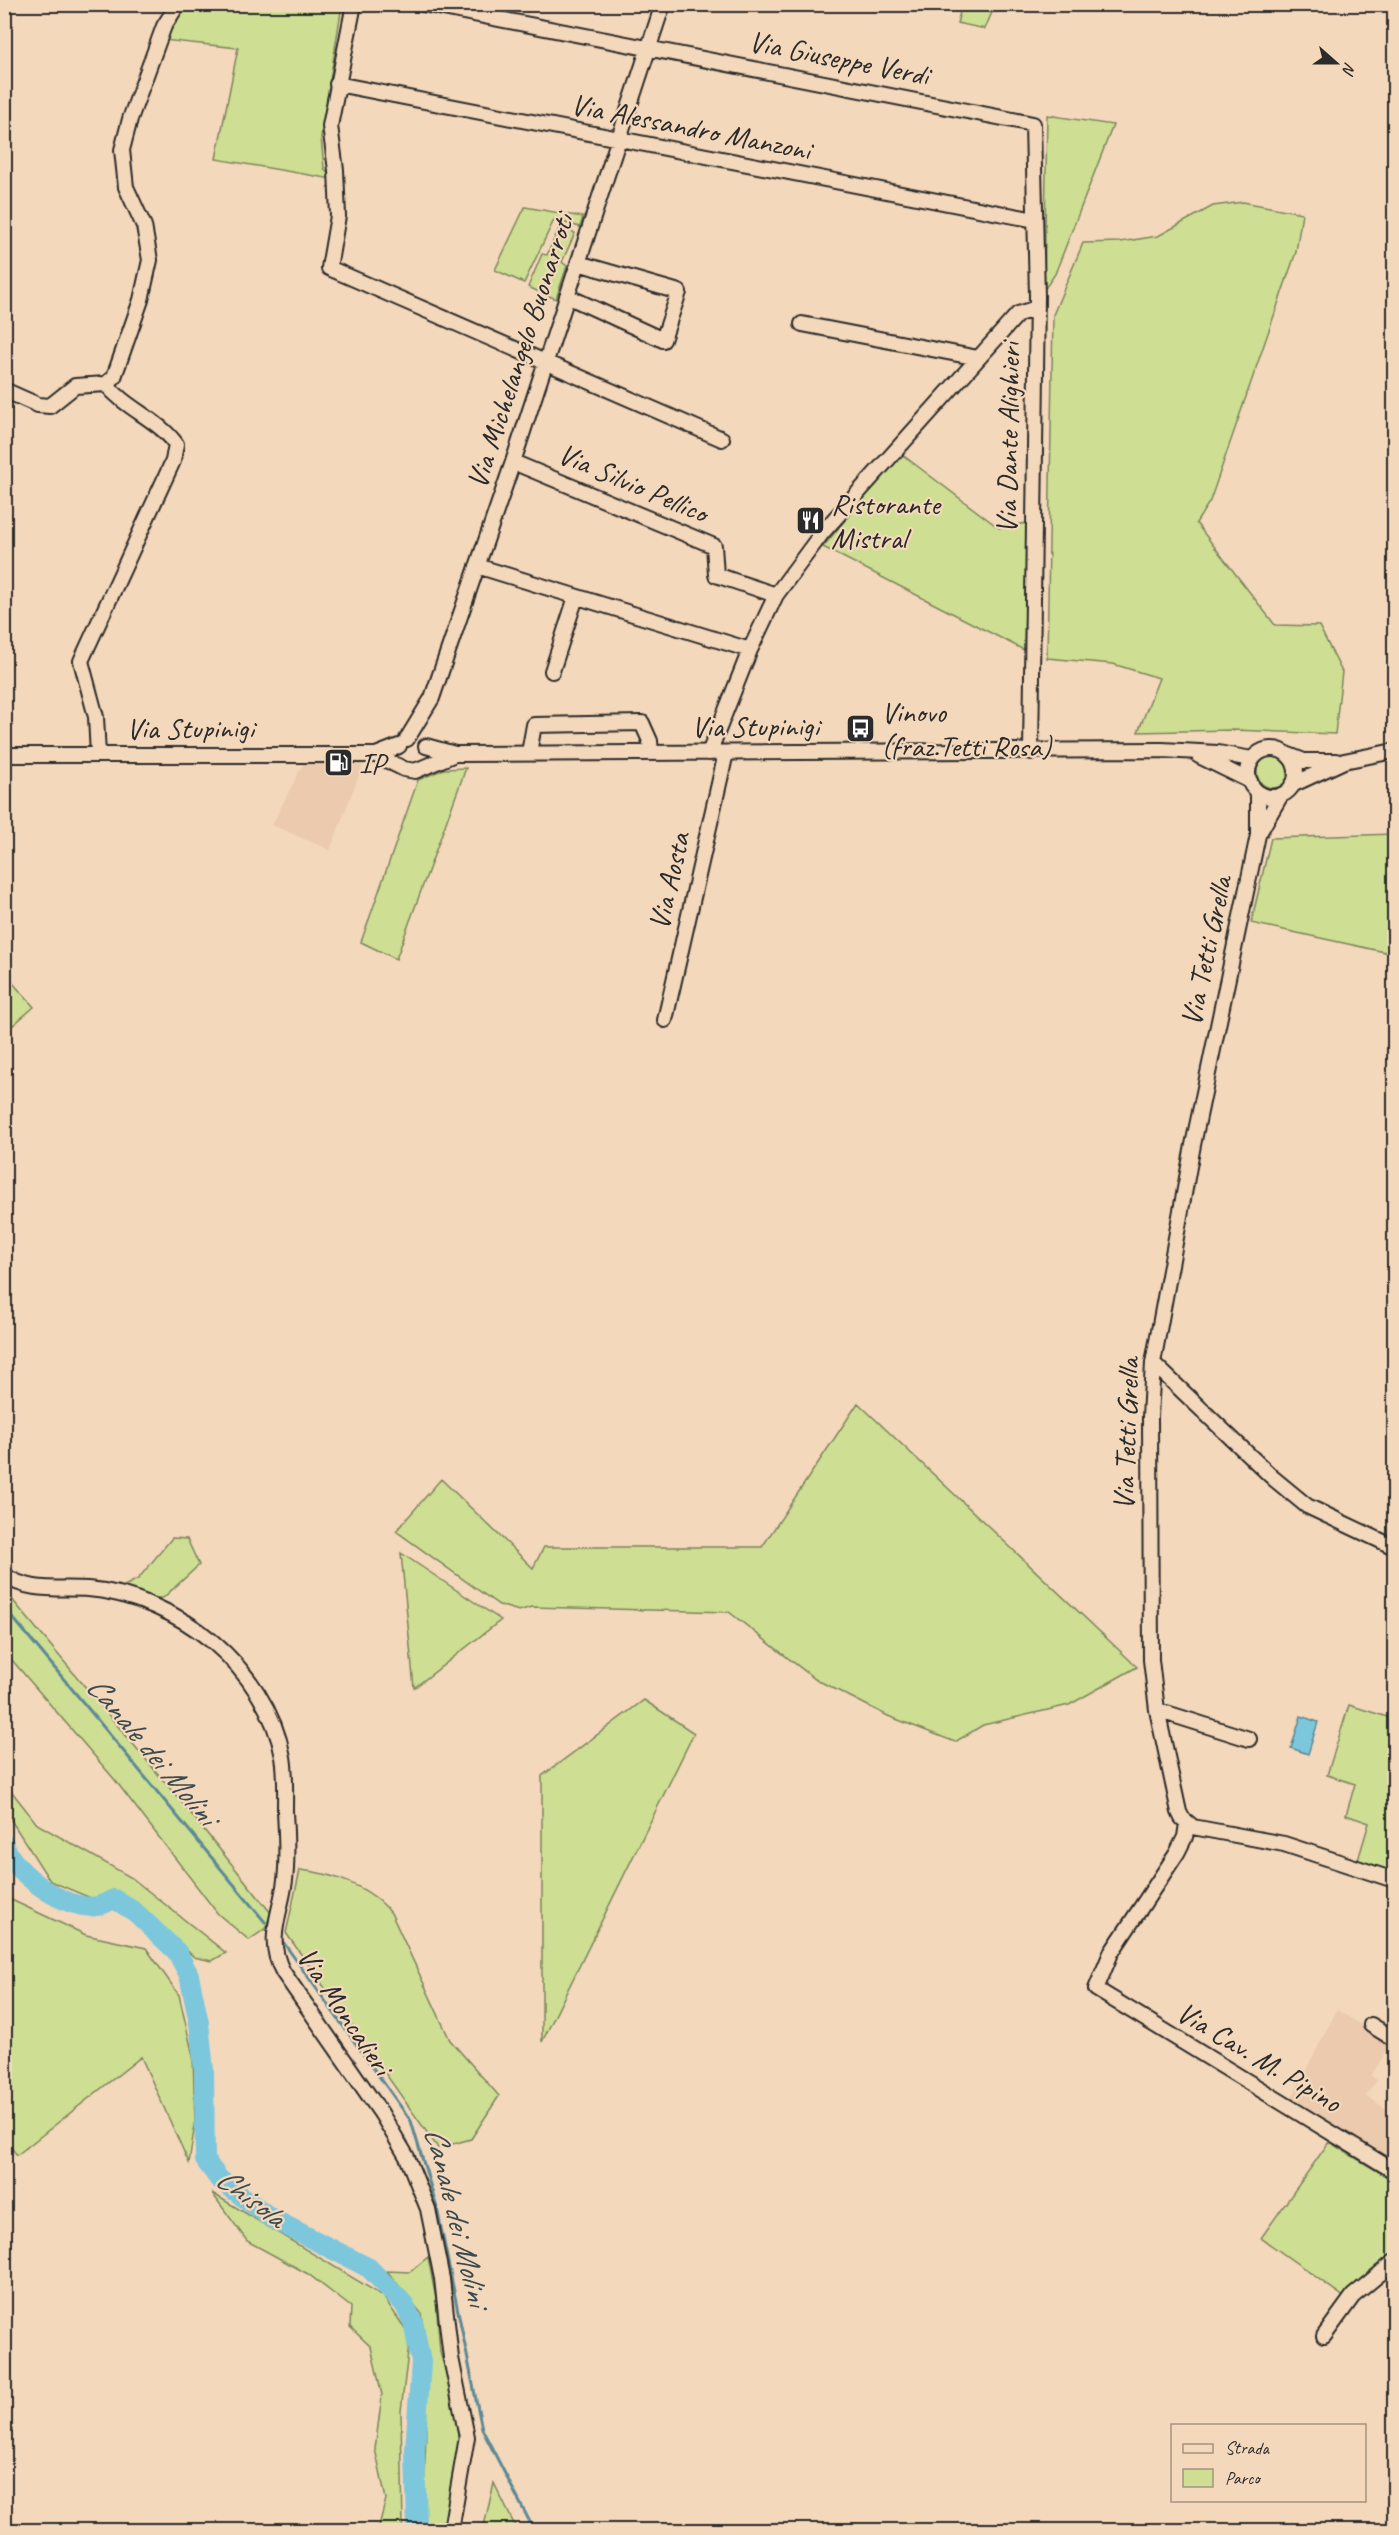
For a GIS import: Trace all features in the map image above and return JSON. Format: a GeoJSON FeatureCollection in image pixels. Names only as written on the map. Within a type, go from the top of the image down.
{"type":"FeatureCollection","features":[{"type":"Feature","properties":{"kind":"street"},"geometry":{"type":"LineString","coordinates":[[4,390],[38,405],[50,406],[75,386],[106,384],[114,377],[141,300],[150,260],[147,237],[123,174],[124,135],[164,26],[178,4]]}},
{"type":"Feature","properties":{"kind":"street"},"geometry":{"type":"LineString","coordinates":[[354,4],[330,126],[336,170],[338,216],[329,268],[722,439]]}},
{"type":"Feature","properties":{"kind":"street","name":"Via Giuseppe Verdi"},"geometry":{"type":"LineString","coordinates":[[423,4],[1033,124]]}},
{"type":"Feature","properties":{"kind":"street","name":"Via Michelangelo Buonarroti"},"geometry":{"type":"LineString","coordinates":[[403,743],[424,713],[477,566],[663,4]]}},
{"type":"Feature","properties":{"kind":"street","name":"Via Alessandro Manzoni"},"geometry":{"type":"LineString","coordinates":[[338,84],[1035,220]]}},
{"type":"Feature","properties":{"kind":"street","name":"Via Dante Alighieri"},"geometry":{"type":"LineString","coordinates":[[1031,752],[1036,308],[1033,124]]}},
{"type":"Feature","properties":{"kind":"street"},"geometry":{"type":"LineString","coordinates":[[567,296],[663,340],[679,292],[578,263]]}},
{"type":"Feature","properties":{"kind":"street"},"geometry":{"type":"LineString","coordinates":[[709,753],[750,650],[776,595],[822,533],[957,381],[1018,314],[1036,308]]}},
{"type":"Feature","properties":{"kind":"street"},"geometry":{"type":"LineString","coordinates":[[802,324],[978,358]]}},
{"type":"Feature","properties":{"kind":"street"},"geometry":{"type":"LineString","coordinates":[[98,754],[96,717],[81,661],[173,461],[176,444],[167,431],[125,403],[106,384]]}},
{"type":"Feature","properties":{"kind":"street","name":"Via Silvio Pellico"},"geometry":{"type":"LineString","coordinates":[[513,462],[714,546],[716,575],[776,595]]}},
{"type":"Feature","properties":{"kind":"street"},"geometry":{"type":"LineString","coordinates":[[477,566],[750,650]]}},
{"type":"Feature","properties":{"kind":"street"},"geometry":{"type":"LineString","coordinates":[[552,671],[576,597]]}},
{"type":"Feature","properties":{"kind":"street","name":"Via Michelangelo Buonarroti"},"geometry":{"type":"LineString","coordinates":[[424,713],[424,744]]}},
{"type":"Feature","properties":{"kind":"street","name":"Via Stupinigi"},"geometry":{"type":"LineString","coordinates":[[529,753],[534,725],[642,723],[650,741],[651,753]]}},
{"type":"Feature","properties":{"kind":"street"},"geometry":{"type":"LineString","coordinates":[[403,743],[424,744],[429,756],[424,766],[415,771],[400,766],[396,756],[403,743]]}},
{"type":"Feature","properties":{"kind":"street","name":"Via Stupinigi"},"geometry":{"type":"LineString","coordinates":[[4,755],[376,755],[403,743]]}},
{"type":"Feature","properties":{"kind":"street","name":"Via Stupinigi"},"geometry":{"type":"LineString","coordinates":[[424,744],[455,754],[1182,751],[1218,753],[1252,759],[1265,749],[1282,751],[1304,761],[1344,761],[1395,751]]}},
{"type":"Feature","properties":{"kind":"street","name":"Via Stupinigi"},"geometry":{"type":"LineString","coordinates":[[1182,751],[1216,762],[1250,781],[1258,793]]}},
{"type":"Feature","properties":{"kind":"street","name":"Via Aosta"},"geometry":{"type":"LineString","coordinates":[[666,1020],[726,753]]}},
{"type":"Feature","properties":{"kind":"street","name":"Via Stupinigi"},"geometry":{"type":"LineString","coordinates":[[424,766],[455,754]]}},
{"type":"Feature","properties":{"kind":"street","name":"Via Stupinigi"},"geometry":{"type":"LineString","coordinates":[[376,755],[400,766]]}},
{"type":"Feature","properties":{"kind":"street"},"geometry":{"type":"LineString","coordinates":[[1289,755],[1296,770],[1292,785]]}},
{"type":"Feature","properties":{"kind":"street"},"geometry":{"type":"LineString","coordinates":[[1250,781],[1249,766],[1252,759]]}},
{"type":"Feature","properties":{"kind":"street","name":"Via Stupinigi"},"geometry":{"type":"LineString","coordinates":[[1281,795],[1292,785],[1344,761]]}},
{"type":"Feature","properties":{"kind":"street"},"geometry":{"type":"LineString","coordinates":[[1258,793],[1273,797],[1281,795]]}},
{"type":"Feature","properties":{"kind":"street","name":"Via Tetti Grella"},"geometry":{"type":"LineString","coordinates":[[1187,1823],[1179,1812],[1157,1710],[1150,1645],[1150,1417],[1153,1364],[1193,1146],[1258,834],[1258,793]]}},
{"type":"Feature","properties":{"kind":"street","name":"Via Tetti Grella"},"geometry":{"type":"LineString","coordinates":[[1258,834],[1281,795]]}},
{"type":"Feature","properties":{"kind":"street"},"geometry":{"type":"LineString","coordinates":[[1153,1364],[1273,1478],[1307,1506],[1395,1547]]}},
{"type":"Feature","properties":{"kind":"street","name":"Via Moncalieri"},"geometry":{"type":"LineString","coordinates":[[4,1575],[31,1587],[89,1589],[123,1596],[156,1608],[189,1625],[213,1642],[234,1664],[256,1691],[273,1721],[283,1758],[287,1856],[285,1881],[273,1939],[275,1957],[381,2113],[407,2157],[428,2209],[442,2279],[451,2358],[467,2437],[452,2530]]}},
{"type":"Feature","properties":{"kind":"street"},"geometry":{"type":"LineString","coordinates":[[1157,1710],[1249,1739]]}},
{"type":"Feature","properties":{"kind":"street"},"geometry":{"type":"LineString","coordinates":[[1187,1823],[1202,1830],[1284,1845],[1395,1880]]}},
{"type":"Feature","properties":{"kind":"street","name":"Via Cav. M. Pipino"},"geometry":{"type":"LineString","coordinates":[[1187,1823],[1185,1837],[1177,1853],[1111,1953],[1096,1989],[1395,2170]]}},
{"type":"Feature","properties":{"kind":"street"},"geometry":{"type":"LineString","coordinates":[[1371,2025],[1395,2039]]}},
{"type":"Feature","properties":{"kind":"street"},"geometry":{"type":"LineString","coordinates":[[1324,2336],[1353,2296],[1395,2262]]}},
{"type":"Feature","properties":{"kind":"shaded area"},"geometry":{"type":"Polygon","coordinates":[[[305,760],[364,762],[330,850],[272,825],[305,760]]]}},
{"type":"Feature","properties":{"kind":"shaded area"},"geometry":{"type":"Polygon","coordinates":[[[1337,2010],[1391,2043],[1371,2076],[1377,2080],[1366,2096],[1394,2114],[1394,2163],[1292,2097],[1337,2010]]]}},
{"type":"Feature","properties":{"kind":"green space"},"geometry":{"type":"Polygon","coordinates":[[[184,5],[342,5],[321,137],[324,168],[332,179],[216,159],[238,48],[162,40],[184,5]]]}},
{"type":"Feature","properties":{"kind":"green space"},"geometry":{"type":"Polygon","coordinates":[[[962,5],[995,5],[985,29],[957,23],[962,5]]]}},
{"type":"Feature","properties":{"kind":"green space"},"geometry":{"type":"Polygon","coordinates":[[[1047,115],[1113,125],[1055,274],[1044,290],[1047,115]]]}},
{"type":"Feature","properties":{"kind":"green space"},"geometry":{"type":"Polygon","coordinates":[[[1243,202],[1302,213],[1296,252],[1210,501],[1196,523],[1275,625],[1319,626],[1342,672],[1335,734],[1232,730],[1138,732],[1159,678],[1113,664],[1047,658],[1053,315],[1083,243],[1120,242],[1158,236],[1213,206],[1243,202]]]}},
{"type":"Feature","properties":{"kind":"green space"},"geometry":{"type":"Polygon","coordinates":[[[525,207],[583,217],[580,227],[554,220],[524,283],[495,270],[525,207]]]}},
{"type":"Feature","properties":{"kind":"green space"},"geometry":{"type":"Polygon","coordinates":[[[560,226],[575,233],[562,262],[567,266],[556,299],[528,287],[542,254],[547,255],[560,226]]]}},
{"type":"Feature","properties":{"kind":"green space"},"geometry":{"type":"Polygon","coordinates":[[[900,453],[999,528],[1027,523],[1024,650],[823,547],[900,453]]]}},
{"type":"Feature","properties":{"kind":"green space"},"geometry":{"type":"Polygon","coordinates":[[[1273,756],[1285,760],[1289,772],[1285,784],[1273,788],[1261,784],[1257,772],[1261,760],[1273,756]]]}},
{"type":"Feature","properties":{"kind":"green space"},"geometry":{"type":"Polygon","coordinates":[[[466,768],[396,959],[361,942],[418,780],[444,769],[466,768]]]}},
{"type":"Feature","properties":{"kind":"green space"},"geometry":{"type":"Polygon","coordinates":[[[1394,834],[1394,954],[1251,923],[1271,838],[1394,834]]]}},
{"type":"Feature","properties":{"kind":"green space"},"geometry":{"type":"Polygon","coordinates":[[[4,973],[34,1007],[5,1032],[4,1032],[4,973]]]}},
{"type":"Feature","properties":{"kind":"green space"},"geometry":{"type":"Polygon","coordinates":[[[858,1403],[1137,1667],[1069,1705],[983,1725],[955,1742],[888,1716],[815,1679],[729,1612],[531,1607],[519,1611],[499,1605],[396,1531],[441,1479],[533,1568],[544,1547],[762,1547],[858,1403]]]}},
{"type":"Feature","properties":{"kind":"green space"},"geometry":{"type":"Polygon","coordinates":[[[172,1538],[187,1539],[199,1565],[163,1598],[145,1598],[124,1586],[138,1579],[172,1538]]]}},
{"type":"Feature","properties":{"kind":"green space"},"geometry":{"type":"Polygon","coordinates":[[[401,1553],[501,1620],[414,1688],[401,1553]]]}},
{"type":"Feature","properties":{"kind":"green space"},"geometry":{"type":"Polygon","coordinates":[[[5,1591],[271,1913],[265,1929],[249,1940],[218,1914],[115,1780],[5,1652],[5,1591]]]}},
{"type":"Feature","properties":{"kind":"green space"},"geometry":{"type":"Polygon","coordinates":[[[644,1700],[694,1733],[542,2042],[542,1776],[644,1700]]]}},
{"type":"Feature","properties":{"kind":"green space"},"geometry":{"type":"Polygon","coordinates":[[[1349,1705],[1394,1719],[1394,1872],[1358,1860],[1369,1823],[1346,1815],[1355,1784],[1327,1775],[1349,1705]]]}},
{"type":"Feature","properties":{"kind":"green space"},"geometry":{"type":"Polygon","coordinates":[[[5,1783],[37,1824],[132,1878],[226,1953],[212,1961],[194,1957],[137,1904],[115,1894],[93,1899],[50,1881],[5,1811],[5,1783]]]}},
{"type":"Feature","properties":{"kind":"green space"},"geometry":{"type":"Polygon","coordinates":[[[300,1870],[325,1874],[350,1883],[373,1896],[391,1913],[450,2040],[499,2096],[471,2139],[438,2148],[286,1933],[300,1870]]]}},
{"type":"Feature","properties":{"kind":"green space"},"geometry":{"type":"Polygon","coordinates":[[[5,1897],[86,1935],[146,1948],[179,1995],[193,2056],[195,2124],[189,2163],[141,2057],[17,2155],[5,2140],[5,1897]]]}},
{"type":"Feature","properties":{"kind":"green space"},"geometry":{"type":"Polygon","coordinates":[[[1329,2142],[1394,2181],[1394,2257],[1344,2297],[1261,2238],[1329,2142]]]}},
{"type":"Feature","properties":{"kind":"green space"},"geometry":{"type":"Polygon","coordinates":[[[212,2193],[383,2296],[410,2336],[401,2411],[403,2530],[378,2530],[386,2499],[375,2449],[382,2395],[371,2347],[350,2327],[351,2307],[308,2274],[247,2241],[212,2193]]]}},
{"type":"Feature","properties":{"kind":"green space"},"geometry":{"type":"Polygon","coordinates":[[[428,2257],[436,2299],[440,2352],[458,2415],[458,2465],[445,2530],[423,2530],[428,2362],[421,2313],[387,2271],[410,2272],[428,2257]]]}},
{"type":"Feature","properties":{"kind":"green space"},"geometry":{"type":"Polygon","coordinates":[[[494,2483],[517,2530],[483,2530],[494,2483]]]}},
{"type":"Feature","properties":{"kind":"water"},"geometry":{"type":"Polygon","coordinates":[[[1301,1716],[1318,1722],[1308,1754],[1291,1748],[1301,1716]]]}},
{"type":"Feature","properties":{"kind":"waterway","name":"Canale dei Molini"},"geometry":{"type":"LineString","coordinates":[[4,1607],[265,1922]]}},
{"type":"Feature","properties":{"kind":"waterway","name":"Chisola"},"geometry":{"type":"LineString","coordinates":[[4,1844],[18,1867],[29,1878],[57,1897],[85,1906],[99,1905],[114,1899],[135,1912],[177,1952],[189,1975],[199,2023],[204,2070],[205,2160],[219,2179],[271,2218],[369,2268],[404,2304],[413,2322],[421,2362],[415,2450],[417,2530]]}},
{"type":"Feature","properties":{"kind":"waterway","name":"Canale dei Molini"},"geometry":{"type":"LineString","coordinates":[[281,1939],[411,2121],[437,2208],[482,2429],[534,2530]]}},
{"type":"Feature","properties":{"kind":"place","name":"Ristorante Mistral"},"geometry":{"type":"Point","coordinates":[810,521]}},
{"type":"Feature","properties":{"kind":"place","name":"Vinovo (fraz.Tetti Rosa)"},"geometry":{"type":"Point","coordinates":[860,729]}},
{"type":"Feature","properties":{"kind":"place","name":"IP"},"geometry":{"type":"Point","coordinates":[338,763]}}]}
